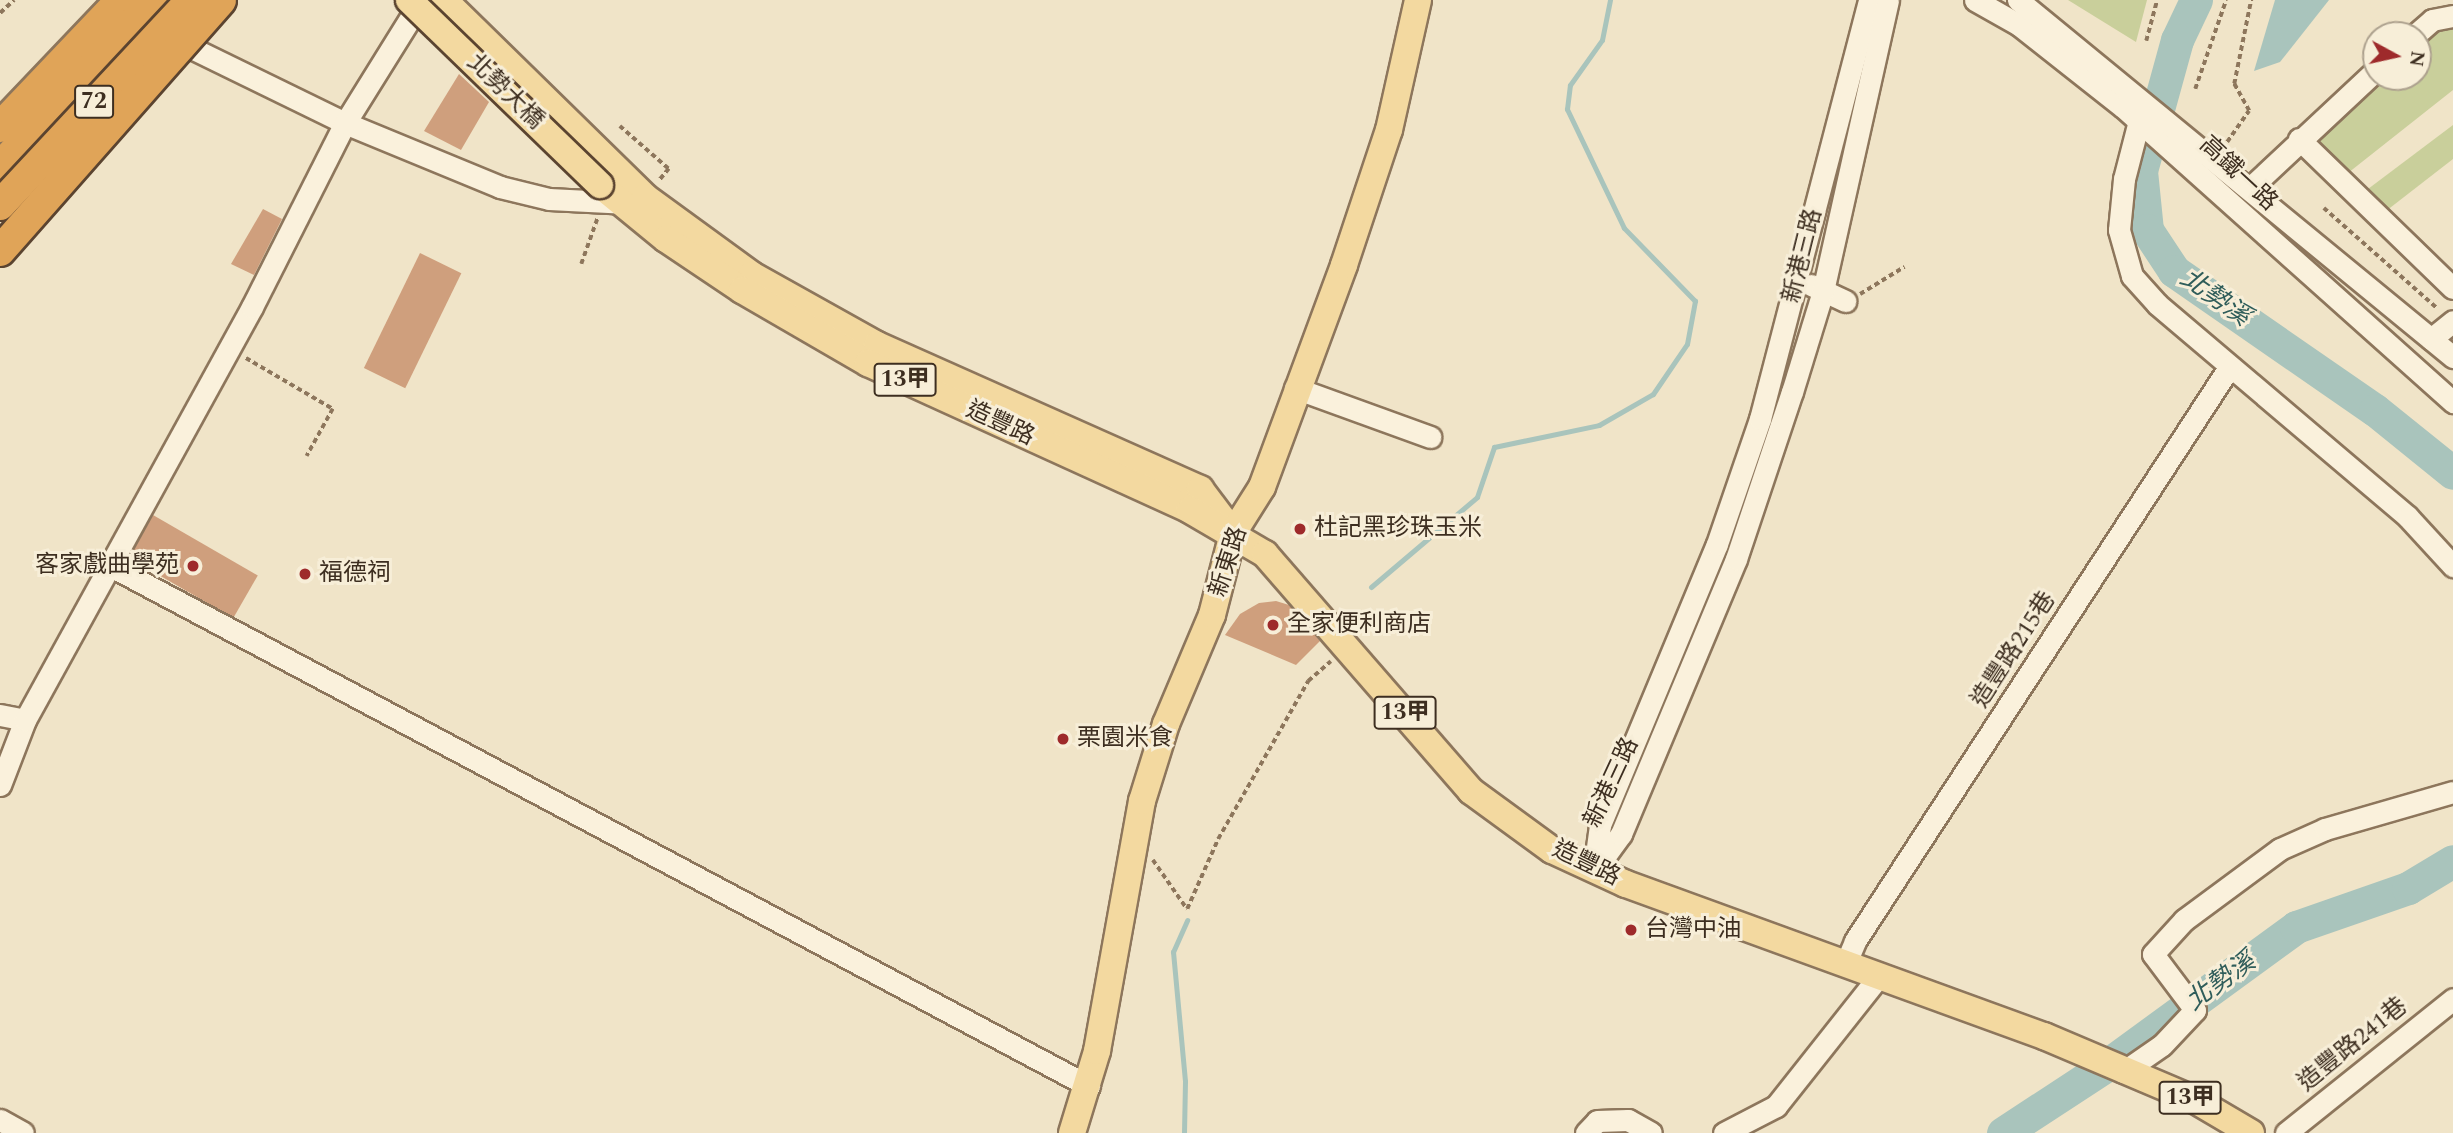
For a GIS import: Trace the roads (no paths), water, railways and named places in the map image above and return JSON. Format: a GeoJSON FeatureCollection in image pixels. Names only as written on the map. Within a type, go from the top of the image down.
{"type":"FeatureCollection","features":[{"type":"Feature","properties":{"kind":"highway"},"geometry":{"type":"LineString","coordinates":[[0,127],[121,0]]}},
{"type":"Feature","properties":{"kind":"highway","name":"72"},"geometry":{"type":"LineString","coordinates":[[0,205],[191,0]]}},
{"type":"Feature","properties":{"kind":"highway"},"geometry":{"type":"LineString","coordinates":[[0,251],[221,0]]}},
{"type":"Feature","properties":{"kind":"highway","name":"72"},"geometry":{"type":"LineString","coordinates":[[0,167],[152,14]]}},
{"type":"Feature","properties":{"kind":"main road","name":"北勢大橋"},"geometry":{"type":"LineString","coordinates":[[444,0],[618,192]]}},
{"type":"Feature","properties":{"kind":"main road","name":"新東路"},"geometry":{"type":"LineString","coordinates":[[1072,1133],[1089,1086],[1134,838],[1166,724],[1212,615],[1233,533],[1262,487],[1295,388],[1344,265],[1389,130],[1418,0]]}},
{"type":"Feature","properties":{"kind":"main road","name":"北勢大橋"},"geometry":{"type":"LineString","coordinates":[[410,8],[618,192]]}},
{"type":"Feature","properties":{"kind":"main road","name":"造豐路"},"geometry":{"type":"LineString","coordinates":[[618,192],[752,275],[877,345],[1200,489],[1233,533],[1265,554],[1348,645],[1471,791],[1552,850],[1594,871],[2044,1035],[2123,1072]]}},
{"type":"Feature","properties":{"kind":"main road","name":"13甲"},"geometry":{"type":"LineString","coordinates":[[2123,1072],[2195,1100],[2252,1133]]}},
{"type":"Feature","properties":{"kind":"street"},"geometry":{"type":"LineString","coordinates":[[0,186],[152,14],[176,0]]}},
{"type":"Feature","properties":{"kind":"street","name":"新港三路"},"geometry":{"type":"LineString","coordinates":[[1594,871],[1600,825],[1717,544],[1760,419],[1868,0]]}},
{"type":"Feature","properties":{"kind":"street","name":"新港三路"},"geometry":{"type":"LineString","coordinates":[[1594,871],[1621,834],[1736,559],[1823,291],[1888,0]]}},
{"type":"Feature","properties":{"kind":"street","name":"高鐵一路"},"geometry":{"type":"LineString","coordinates":[[1975,0],[2019,25],[2203,148],[2453,358]]}},
{"type":"Feature","properties":{"kind":"street","name":"高鐵一路"},"geometry":{"type":"LineString","coordinates":[[2018,0],[2126,97],[2139,121],[2453,402]]}},
{"type":"Feature","properties":{"kind":"street"},"geometry":{"type":"LineString","coordinates":[[0,785],[25,720],[229,349],[345,123],[410,8]]}},
{"type":"Feature","properties":{"kind":"street"},"geometry":{"type":"LineString","coordinates":[[152,14],[345,123],[500,187],[618,192]]}},
{"type":"Feature","properties":{"kind":"street"},"geometry":{"type":"LineString","coordinates":[[2430,21],[2453,16]]}},
{"type":"Feature","properties":{"kind":"street"},"geometry":{"type":"LineString","coordinates":[[2250,188],[2362,83]]}},
{"type":"Feature","properties":{"kind":"street"},"geometry":{"type":"LineString","coordinates":[[2139,121],[2124,179],[2119,230],[2132,276],[2157,304],[2408,517],[2453,566]]}},
{"type":"Feature","properties":{"kind":"street"},"geometry":{"type":"LineString","coordinates":[[2300,139],[2453,289]]}},
{"type":"Feature","properties":{"kind":"street"},"geometry":{"type":"LineString","coordinates":[[2293,260],[2312,240]]}},
{"type":"Feature","properties":{"kind":"street"},"geometry":{"type":"LineString","coordinates":[[1796,279],[1845,301]]}},
{"type":"Feature","properties":{"kind":"street"},"geometry":{"type":"LineString","coordinates":[[2431,339],[2453,321]]}},
{"type":"Feature","properties":{"kind":"street","name":"造豐路215巷"},"geometry":{"type":"LineString","coordinates":[[1845,964],[1855,941],[2230,366]]}},
{"type":"Feature","properties":{"kind":"street"},"geometry":{"type":"LineString","coordinates":[[1295,388],[1430,437]]}},
{"type":"Feature","properties":{"kind":"street"},"geometry":{"type":"LineString","coordinates":[[109,565],[1089,1086]]}},
{"type":"Feature","properties":{"kind":"street"},"geometry":{"type":"LineString","coordinates":[[0,715],[25,720]]}},
{"type":"Feature","properties":{"kind":"street"},"geometry":{"type":"LineString","coordinates":[[2123,1072],[2162,1045],[2195,1010],[2154,954],[2184,920],[2280,849],[2325,829],[2453,792]]}},
{"type":"Feature","properties":{"kind":"street"},"geometry":{"type":"LineString","coordinates":[[1724,1133],[1776,1106],[1881,975]]}},
{"type":"Feature","properties":{"kind":"street","name":"造豐路241巷"},"geometry":{"type":"LineString","coordinates":[[2286,1133],[2453,999]]}},
{"type":"Feature","properties":{"kind":"street"},"geometry":{"type":"LineString","coordinates":[[1586,1133],[1597,1121],[1628,1119],[1651,1133]]}},
{"type":"Feature","properties":{"kind":"water"},"geometry":{"type":"Polygon","coordinates":[[[2275,0],[2329,0],[2280,62],[2254,71],[2275,0]]]}},
{"type":"Feature","properties":{"kind":"waterway"},"geometry":{"type":"LineString","coordinates":[[1371,587],[1477,497],[1494,447],[1599,425],[1653,394],[1687,344],[1695,301],[1624,228],[1567,109],[1570,85],[1602,40],[1610,0]]}},
{"type":"Feature","properties":{"kind":"waterway","name":"北勢溪"},"geometry":{"type":"LineString","coordinates":[[2196,0],[2177,40],[2141,171],[2147,230],[2174,271],[2375,410],[2453,473]]}},
{"type":"Feature","properties":{"kind":"waterway","name":"北勢溪"},"geometry":{"type":"LineString","coordinates":[[2003,1133],[2107,1065],[2296,927],[2408,888],[2453,861]]}},
{"type":"Feature","properties":{"kind":"waterway"},"geometry":{"type":"LineString","coordinates":[[1184,1133],[1185,1081],[1173,952],[1187,920]]}},
{"type":"Feature","properties":{"kind":"place","name":"杜記黑珍珠玉米"},"geometry":{"type":"Point","coordinates":[1300,529]}},
{"type":"Feature","properties":{"kind":"place","name":"客家戲曲學苑"},"geometry":{"type":"Point","coordinates":[193,566]}},
{"type":"Feature","properties":{"kind":"place","name":"福德祠"},"geometry":{"type":"Point","coordinates":[305,574]}},
{"type":"Feature","properties":{"kind":"place","name":"全家便利商店"},"geometry":{"type":"Point","coordinates":[1273,625]}},
{"type":"Feature","properties":{"kind":"place","name":"栗園米食"},"geometry":{"type":"Point","coordinates":[1063,739]}},
{"type":"Feature","properties":{"kind":"place","name":"台灣中油"},"geometry":{"type":"Point","coordinates":[1631,930]}}]}
